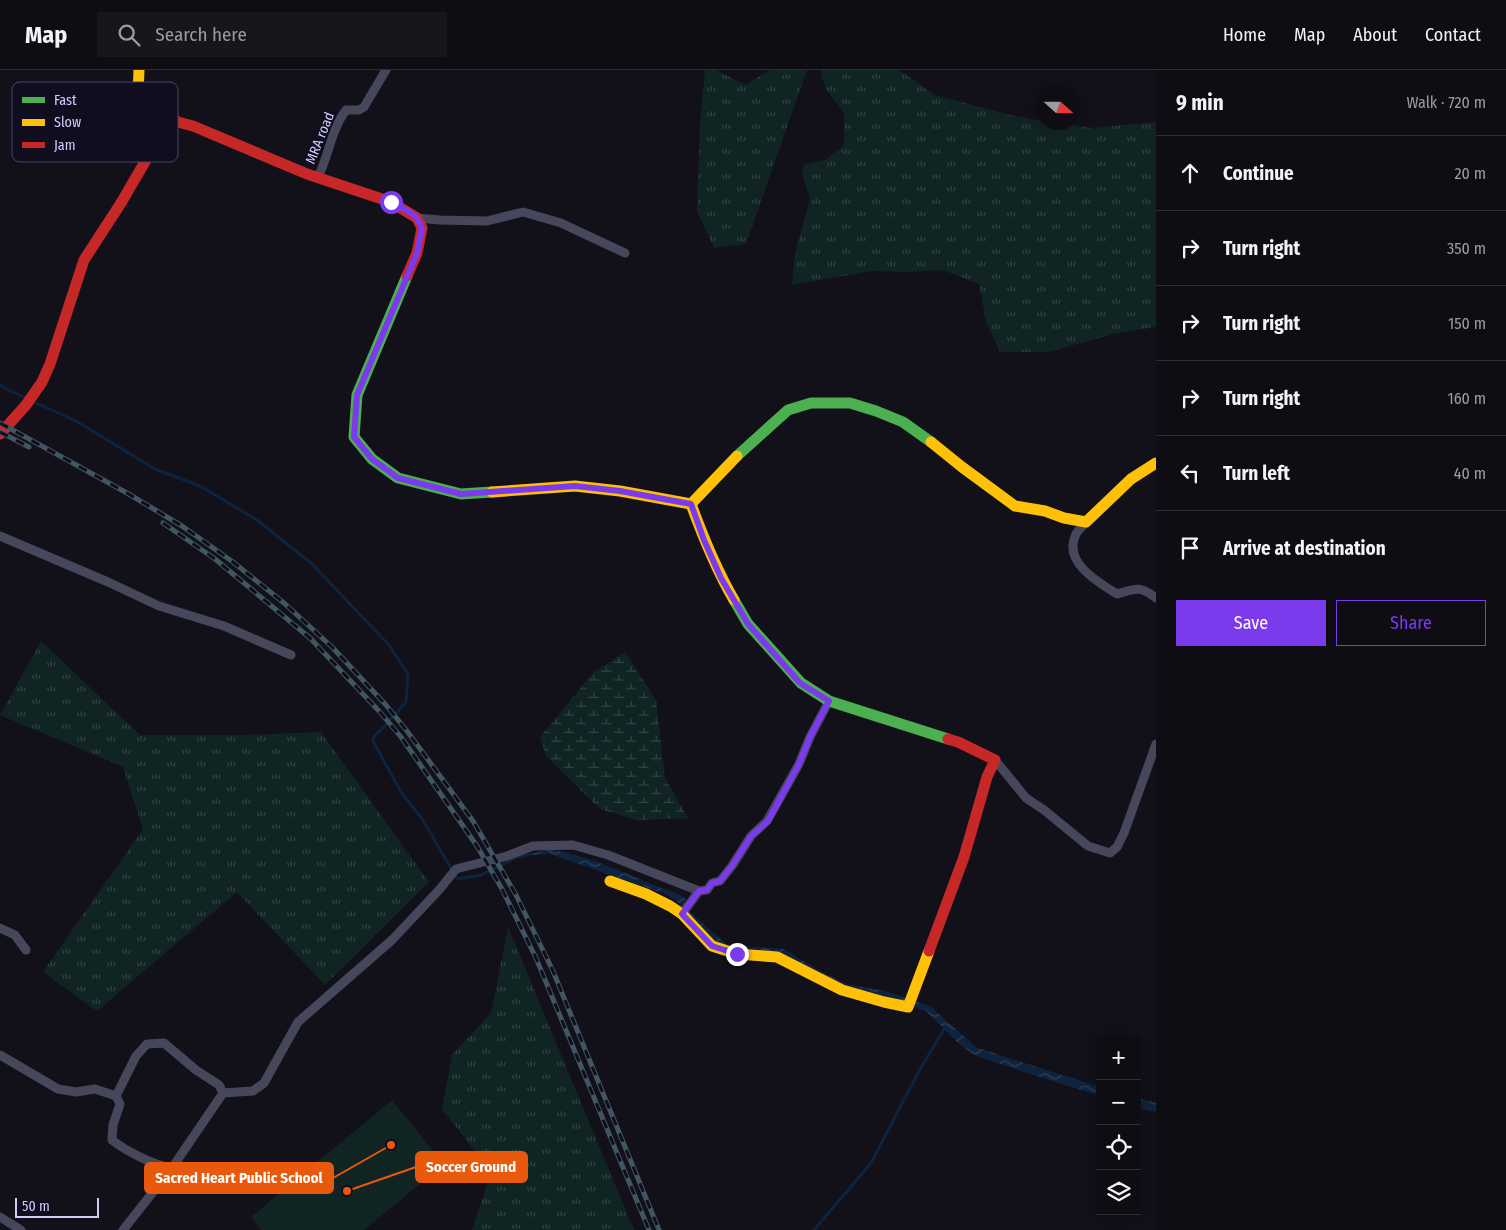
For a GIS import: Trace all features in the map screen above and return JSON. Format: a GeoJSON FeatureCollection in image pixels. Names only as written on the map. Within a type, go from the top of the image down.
{"type":"FeatureCollection","features":[{"type":"Feature","properties":{"kind":"street","name":"MRA road"},"geometry":{"type":"LineString","coordinates":[[318,178],[340,117],[346,110],[359,110],[364,107],[386,70]]}},
{"type":"Feature","properties":{"kind":"street"},"geometry":{"type":"LineString","coordinates":[[178,122],[193,126],[306,174],[391,202],[417,218],[422,228],[417,253],[357,395],[354,437],[372,459],[398,478],[461,494],[575,486],[620,491],[691,504]]}},
{"type":"Feature","properties":{"kind":"street"},"geometry":{"type":"LineString","coordinates":[[0,434],[35,394],[42,382],[50,364],[84,260],[121,204],[145,162]]}},
{"type":"Feature","properties":{"kind":"street"},"geometry":{"type":"LineString","coordinates":[[417,218],[487,221],[523,212],[560,223],[624,253]]}},
{"type":"Feature","properties":{"kind":"street"},"geometry":{"type":"LineString","coordinates":[[691,504],[745,448],[788,410],[811,403],[850,403],[903,422],[1015,506],[1045,510],[1064,518],[1086,522]]}},
{"type":"Feature","properties":{"kind":"street"},"geometry":{"type":"LineString","coordinates":[[1156,464],[1130,479],[1086,522],[1076,534],[1073,546],[1074,554],[1079,564],[1095,580],[1117,594],[1136,588],[1148,592],[1156,598]]}},
{"type":"Feature","properties":{"kind":"street"},"geometry":{"type":"LineString","coordinates":[[691,504],[721,578],[748,624],[800,683],[829,701],[958,742],[995,760],[1026,798],[1044,810],[1088,846],[1110,853],[1117,847],[1124,833],[1156,744]]}},
{"type":"Feature","properties":{"kind":"street"},"geometry":{"type":"LineString","coordinates":[[0,536],[159,606],[224,626],[291,655]]}},
{"type":"Feature","properties":{"kind":"street"},"geometry":{"type":"LineString","coordinates":[[223,1093],[253,1091],[264,1083],[298,1022],[392,940],[456,869],[507,856],[532,846],[573,846],[608,855],[699,891],[707,890],[712,883],[720,881],[751,836],[768,821],[799,764],[810,737],[829,701]]}},
{"type":"Feature","properties":{"kind":"street"},"geometry":{"type":"LineString","coordinates":[[610,881],[646,894],[670,906],[682,914],[712,946],[737,954],[777,957],[842,990],[908,1007],[964,857],[987,777],[995,760]]}},
{"type":"Feature","properties":{"kind":"street"},"geometry":{"type":"LineString","coordinates":[[682,914],[699,891]]}},
{"type":"Feature","properties":{"kind":"street"},"geometry":{"type":"LineString","coordinates":[[0,928],[15,935],[26,950]]}},
{"type":"Feature","properties":{"kind":"street"},"geometry":{"type":"LineString","coordinates":[[116,1096],[136,1056],[147,1044],[164,1043],[196,1070],[219,1085],[223,1093]]}},
{"type":"Feature","properties":{"kind":"street"},"geometry":{"type":"LineString","coordinates":[[0,1055],[58,1089],[76,1092],[95,1089],[116,1096],[120,1104],[112,1140],[122,1148],[172,1168]]}},
{"type":"Feature","properties":{"kind":"street"},"geometry":{"type":"LineString","coordinates":[[123,1230],[172,1168],[223,1093]]}},
{"type":"Feature","properties":{"kind":"street"},"geometry":{"type":"LineString","coordinates":[[0,1217],[21,1230]]}},
{"type":"Feature","properties":{"kind":"green space"},"geometry":{"type":"Polygon","coordinates":[[[705,70],[716,70],[746,85],[770,70],[807,70],[746,244],[714,248],[697,211],[700,124],[705,70]]]}},
{"type":"Feature","properties":{"kind":"green space"},"geometry":{"type":"Polygon","coordinates":[[[822,70],[899,70],[935,95],[1010,115],[1036,120],[1036,130],[1081,130],[1081,126],[1092,128],[1156,122],[1156,326],[1114,334],[1047,352],[1000,352],[986,321],[979,284],[943,270],[911,272],[871,271],[792,285],[795,253],[810,199],[802,174],[805,164],[825,160],[844,145],[844,113],[826,89],[821,75],[822,70]]]}},
{"type":"Feature","properties":{"kind":"green space"},"geometry":{"type":"Polygon","coordinates":[[[41,641],[140,735],[245,735],[321,732],[429,882],[325,985],[237,892],[97,1011],[43,972],[143,829],[123,767],[0,715],[41,641]]]}},
{"type":"Feature","properties":{"kind":"green space"},"geometry":{"type":"Polygon","coordinates":[[[625,652],[656,700],[665,778],[688,818],[636,820],[600,809],[546,756],[540,737],[594,672],[625,652]]]}},
{"type":"Feature","properties":{"kind":"green space"},"geometry":{"type":"Polygon","coordinates":[[[508,927],[634,1230],[472,1230],[491,1172],[442,1109],[452,1055],[491,1013],[508,927]]]}},
{"type":"Feature","properties":{"kind":"green space"},"geometry":{"type":"Polygon","coordinates":[[[392,1100],[444,1164],[364,1230],[261,1230],[251,1217],[392,1100]]]}},
{"type":"Feature","properties":{"kind":"water"},"geometry":{"type":"Polygon","coordinates":[[[549,849],[575,855],[672,891],[685,898],[688,911],[728,945],[784,949],[823,973],[847,984],[885,991],[930,1006],[976,1047],[1096,1086],[1096,1095],[974,1055],[958,1043],[926,1011],[877,998],[819,976],[720,945],[685,915],[679,903],[665,894],[550,854],[522,856],[549,849]]]}},
{"type":"Feature","properties":{"kind":"water"},"geometry":{"type":"Polygon","coordinates":[[[1141,1099],[1156,1103],[1156,1112],[1141,1109],[1141,1099]]]}},
{"type":"Feature","properties":{"kind":"waterway"},"geometry":{"type":"LineString","coordinates":[[0,384],[4,388],[26,398]]}},
{"type":"Feature","properties":{"kind":"waterway"},"geometry":{"type":"LineString","coordinates":[[34,402],[76,421],[155,469],[200,486],[257,520],[311,563],[389,645],[408,674],[406,702],[374,736],[373,741],[401,792],[423,820],[457,879],[481,875],[517,857],[528,855]]}},
{"type":"Feature","properties":{"kind":"waterway"},"geometry":{"type":"LineString","coordinates":[[814,1230],[871,1163],[919,1071],[946,1026]]}},
{"type":"Feature","properties":{"kind":"railway"},"geometry":{"type":"LineString","coordinates":[[0,423],[127,493],[182,526],[233,562],[284,603],[332,647],[386,705],[473,821],[516,895],[553,971],[659,1230]]}},
{"type":"Feature","properties":{"kind":"railway"},"geometry":{"type":"LineString","coordinates":[[0,432],[29,447]]}},
{"type":"Feature","properties":{"kind":"railway"},"geometry":{"type":"LineString","coordinates":[[163,523],[215,559],[310,638],[401,737],[477,846],[502,889],[536,958],[649,1230]]}},
{"type":"Feature","properties":{"kind":"traffic: fast"},"geometry":{"type":"LineString","coordinates":[[407,276],[357,395],[354,437],[372,459],[398,478],[461,494],[492,492]]}},
{"type":"Feature","properties":{"kind":"traffic: fast"},"geometry":{"type":"LineString","coordinates":[[737,456],[788,410],[811,403],[850,403],[876,411],[903,422],[931,442]]}},
{"type":"Feature","properties":{"kind":"traffic: fast"},"geometry":{"type":"LineString","coordinates":[[734,600],[748,624],[801,683],[829,701],[948,739]]}},
{"type":"Feature","properties":{"kind":"traffic: slow"},"geometry":{"type":"LineString","coordinates":[[139,70],[139,82]]}},
{"type":"Feature","properties":{"kind":"traffic: slow"},"geometry":{"type":"LineString","coordinates":[[931,442],[1015,506],[1045,511],[1064,518],[1086,522],[1131,479],[1156,463]]}},
{"type":"Feature","properties":{"kind":"traffic: slow"},"geometry":{"type":"LineString","coordinates":[[492,492],[575,486],[620,491],[691,504],[737,456]]}},
{"type":"Feature","properties":{"kind":"traffic: slow"},"geometry":{"type":"LineString","coordinates":[[691,504],[710,553],[734,600]]}},
{"type":"Feature","properties":{"kind":"traffic: slow"},"geometry":{"type":"LineString","coordinates":[[610,881],[646,894],[670,906],[682,914],[712,946],[737,954],[777,957],[842,990],[884,1002],[908,1007],[929,951]]}},
{"type":"Feature","properties":{"kind":"traffic: jam"},"geometry":{"type":"LineString","coordinates":[[178,122],[193,126],[307,174],[391,202],[417,218],[422,228],[417,253],[407,276]]}},
{"type":"Feature","properties":{"kind":"traffic: jam"},"geometry":{"type":"LineString","coordinates":[[0,434],[26,405],[42,382],[50,364],[84,260],[145,162]]}},
{"type":"Feature","properties":{"kind":"traffic: jam"},"geometry":{"type":"LineString","coordinates":[[929,951],[964,857],[987,777],[995,760],[948,739]]}},
{"type":"Feature","properties":{"kind":"place","name":"Sacred Heart Public School"},"geometry":{"type":"Point","coordinates":[391,1145]}},
{"type":"Feature","properties":{"kind":"place","name":"Soccer Ground"},"geometry":{"type":"Point","coordinates":[347,1191]}},
{"type":"Feature","properties":{"kind":"route"},"geometry":{"type":"LineString","coordinates":[[391,202],[417,218],[422,228],[417,253],[357,395],[354,437],[372,459],[398,478],[461,494],[575,486],[620,491],[691,504],[721,578],[748,624],[800,683],[829,701],[810,737],[799,764],[768,821],[751,836],[720,881],[712,883],[707,890],[699,891],[682,914],[712,946],[737,954]]}}]}
